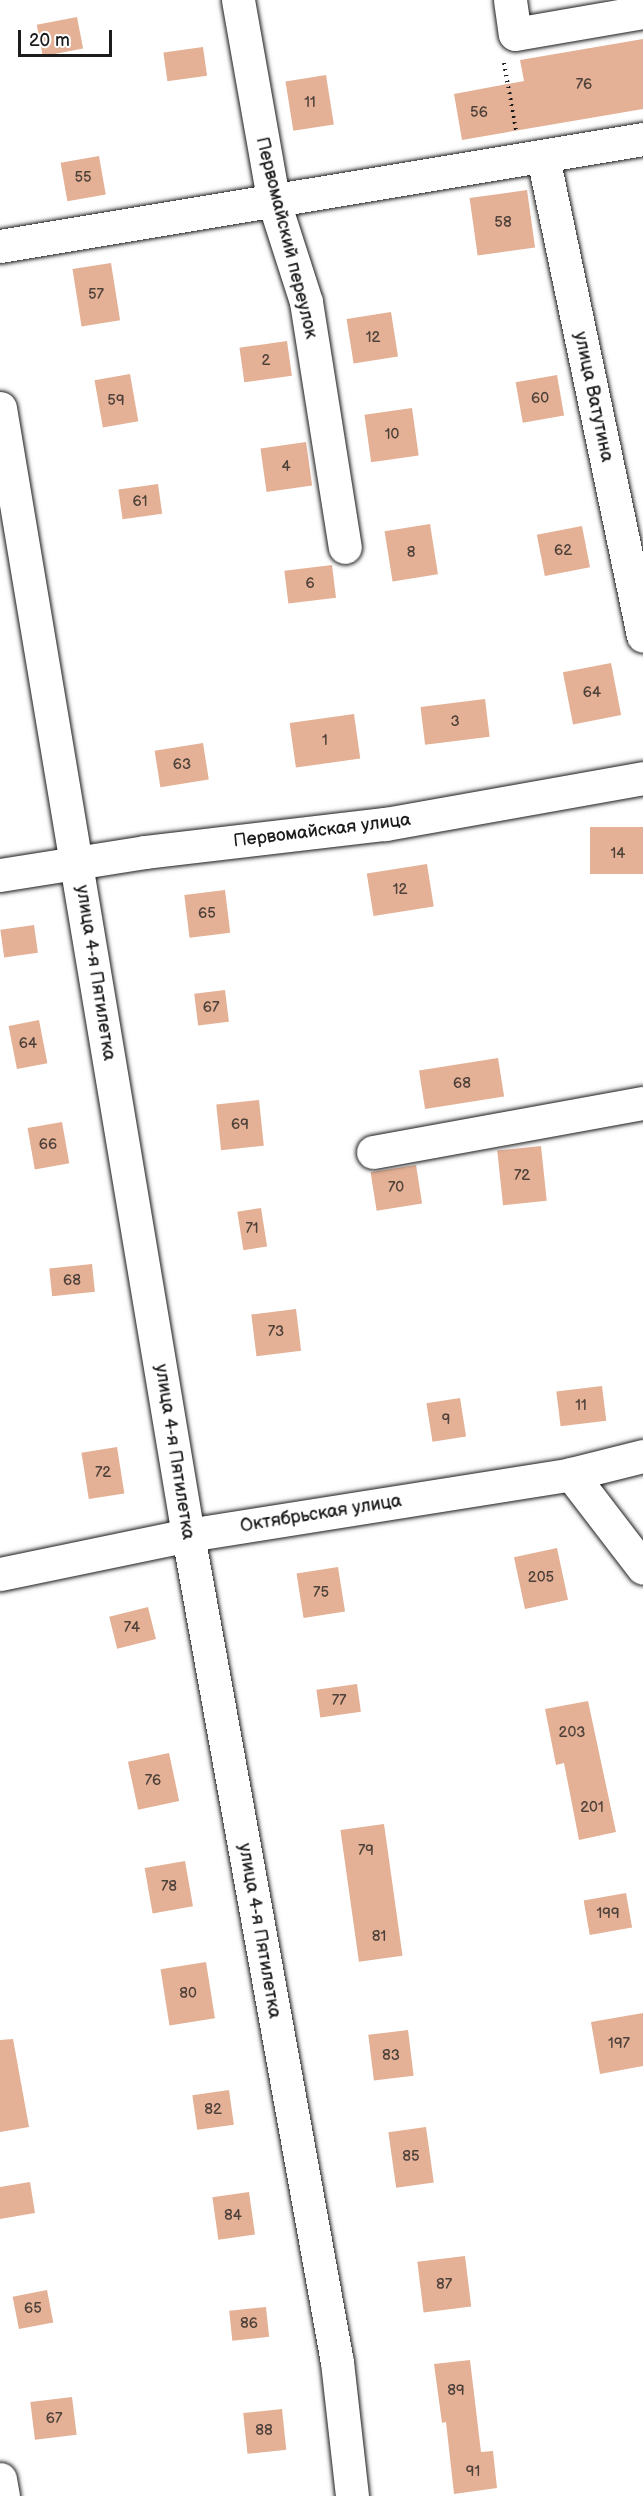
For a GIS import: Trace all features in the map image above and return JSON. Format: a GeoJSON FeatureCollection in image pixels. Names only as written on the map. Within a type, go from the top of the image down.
{"type":"FeatureCollection","features":[{"type":"Feature","properties":{"kind":"street","name":"Первомайский переулок"},"geometry":{"type":"LineString","coordinates":[[238,0],[273,198],[306,302],[345,547]]}},
{"type":"Feature","properties":{"kind":"street"},"geometry":{"type":"LineString","coordinates":[[510,0],[515,34],[643,12]]}},
{"type":"Feature","properties":{"kind":"street"},"geometry":{"type":"LineString","coordinates":[[0,246],[273,198],[643,139]]}},
{"type":"Feature","properties":{"kind":"street","name":"улица Ватутина"},"geometry":{"type":"LineString","coordinates":[[532,158],[643,636]]}},
{"type":"Feature","properties":{"kind":"street","name":"улица 4-я Пятилетка"},"geometry":{"type":"LineString","coordinates":[[0,408],[78,864],[188,1535],[337,2362],[352,2496]]}},
{"type":"Feature","properties":{"kind":"street","name":"Первомайская улица"},"geometry":{"type":"LineString","coordinates":[[0,875],[385,824],[643,778]]}},
{"type":"Feature","properties":{"kind":"street"},"geometry":{"type":"LineString","coordinates":[[373,1152],[643,1103]]}},
{"type":"Feature","properties":{"kind":"street","name":"Октябрьская улица"},"geometry":{"type":"LineString","coordinates":[[0,1574],[188,1535],[571,1474],[643,1456]]}},
{"type":"Feature","properties":{"kind":"street"},"geometry":{"type":"LineString","coordinates":[[571,1474],[643,1568]]}},
{"type":"Feature","properties":{"kind":"street"},"geometry":{"type":"LineString","coordinates":[[0,2479],[3,2496]]}},
{"type":"Feature","properties":{"kind":"path"},"geometry":{"type":"LineString","coordinates":[[515,34],[502,55],[532,158]]}},
{"type":"Feature","properties":{"kind":"building"},"geometry":{"type":"Polygon","coordinates":[[[77,17],[83,48],[43,56],[37,25],[77,17]]]}},
{"type":"Feature","properties":{"kind":"building"},"geometry":{"type":"Polygon","coordinates":[[[643,39],[643,109],[462,140],[454,94],[524,81],[520,60],[643,39]]]}},
{"type":"Feature","properties":{"kind":"building"},"geometry":{"type":"Polygon","coordinates":[[[203,47],[207,76],[167,81],[163,53],[203,47]]]}},
{"type":"Feature","properties":{"kind":"building"},"geometry":{"type":"Polygon","coordinates":[[[326,75],[334,124],[293,131],[286,81],[326,75]]]}},
{"type":"Feature","properties":{"kind":"building"},"geometry":{"type":"Polygon","coordinates":[[[99,156],[106,194],[67,201],[61,163],[99,156]]]}},
{"type":"Feature","properties":{"kind":"building"},"geometry":{"type":"Polygon","coordinates":[[[527,190],[535,247],[478,256],[470,198],[527,190]]]}},
{"type":"Feature","properties":{"kind":"building"},"geometry":{"type":"Polygon","coordinates":[[[111,263],[120,320],[82,326],[72,269],[111,263]]]}},
{"type":"Feature","properties":{"kind":"building"},"geometry":{"type":"Polygon","coordinates":[[[391,312],[398,356],[354,363],[347,319],[391,312]]]}},
{"type":"Feature","properties":{"kind":"building"},"geometry":{"type":"Polygon","coordinates":[[[287,341],[292,376],[244,382],[239,348],[287,341]]]}},
{"type":"Feature","properties":{"kind":"building"},"geometry":{"type":"Polygon","coordinates":[[[130,374],[138,421],[103,428],[95,380],[130,374]]]}},
{"type":"Feature","properties":{"kind":"building"},"geometry":{"type":"Polygon","coordinates":[[[557,375],[564,415],[523,423],[516,382],[557,375]]]}},
{"type":"Feature","properties":{"kind":"building"},"geometry":{"type":"Polygon","coordinates":[[[412,408],[419,456],[371,462],[364,415],[412,408]]]}},
{"type":"Feature","properties":{"kind":"building"},"geometry":{"type":"Polygon","coordinates":[[[306,442],[312,486],[267,492],[260,448],[306,442]]]}},
{"type":"Feature","properties":{"kind":"building"},"geometry":{"type":"Polygon","coordinates":[[[158,484],[162,514],[123,519],[118,490],[158,484]]]}},
{"type":"Feature","properties":{"kind":"building"},"geometry":{"type":"Polygon","coordinates":[[[430,524],[438,574],[393,582],[385,531],[430,524]]]}},
{"type":"Feature","properties":{"kind":"building"},"geometry":{"type":"Polygon","coordinates":[[[582,526],[590,567],[545,576],[537,535],[582,526]]]}},
{"type":"Feature","properties":{"kind":"building"},"geometry":{"type":"Polygon","coordinates":[[[332,565],[336,598],[288,604],[284,571],[332,565]]]}},
{"type":"Feature","properties":{"kind":"building"},"geometry":{"type":"Polygon","coordinates":[[[611,663],[621,715],[573,724],[563,672],[611,663]]]}},
{"type":"Feature","properties":{"kind":"building"},"geometry":{"type":"Polygon","coordinates":[[[485,699],[490,737],[425,745],[420,707],[485,699]]]}},
{"type":"Feature","properties":{"kind":"building"},"geometry":{"type":"Polygon","coordinates":[[[354,714],[360,759],[296,768],[290,723],[354,714]]]}},
{"type":"Feature","properties":{"kind":"building"},"geometry":{"type":"Polygon","coordinates":[[[203,743],[209,780],[160,787],[155,751],[203,743]]]}},
{"type":"Feature","properties":{"kind":"building"},"geometry":{"type":"Polygon","coordinates":[[[590,827],[643,827],[643,874],[590,874],[590,827]]]}},
{"type":"Feature","properties":{"kind":"building"},"geometry":{"type":"Polygon","coordinates":[[[427,864],[434,906],[373,916],[367,874],[427,864]]]}},
{"type":"Feature","properties":{"kind":"building"},"geometry":{"type":"Polygon","coordinates":[[[225,890],[230,933],[190,938],[184,895],[225,890]]]}},
{"type":"Feature","properties":{"kind":"building"},"geometry":{"type":"Polygon","coordinates":[[[34,925],[38,953],[4,957],[0,930],[34,925]]]}},
{"type":"Feature","properties":{"kind":"building"},"geometry":{"type":"Polygon","coordinates":[[[225,990],[229,1022],[198,1026],[194,994],[225,990]]]}},
{"type":"Feature","properties":{"kind":"building"},"geometry":{"type":"Polygon","coordinates":[[[39,1020],[47,1063],[17,1069],[9,1026],[39,1020]]]}},
{"type":"Feature","properties":{"kind":"building"},"geometry":{"type":"Polygon","coordinates":[[[498,1058],[504,1097],[425,1109],[419,1071],[498,1058]]]}},
{"type":"Feature","properties":{"kind":"building"},"geometry":{"type":"Polygon","coordinates":[[[259,1100],[264,1146],[221,1150],[216,1104],[259,1100]]]}},
{"type":"Feature","properties":{"kind":"building"},"geometry":{"type":"Polygon","coordinates":[[[62,1122],[69,1163],[35,1169],[28,1128],[62,1122]]]}},
{"type":"Feature","properties":{"kind":"building"},"geometry":{"type":"Polygon","coordinates":[[[541,1146],[547,1201],[503,1205],[497,1151],[541,1146]]]}},
{"type":"Feature","properties":{"kind":"building"},"geometry":{"type":"Polygon","coordinates":[[[416,1165],[422,1204],[377,1211],[371,1172],[416,1165]]]}},
{"type":"Feature","properties":{"kind":"building"},"geometry":{"type":"Polygon","coordinates":[[[261,1208],[267,1247],[243,1250],[237,1212],[261,1208]]]}},
{"type":"Feature","properties":{"kind":"building"},"geometry":{"type":"Polygon","coordinates":[[[92,1264],[95,1292],[52,1296],[49,1268],[92,1264]]]}},
{"type":"Feature","properties":{"kind":"building"},"geometry":{"type":"Polygon","coordinates":[[[296,1309],[301,1351],[256,1356],[251,1314],[296,1309]]]}},
{"type":"Feature","properties":{"kind":"building"},"geometry":{"type":"Polygon","coordinates":[[[602,1386],[606,1421],[561,1426],[556,1392],[602,1386]]]}},
{"type":"Feature","properties":{"kind":"building"},"geometry":{"type":"Polygon","coordinates":[[[460,1398],[466,1437],[433,1442],[426,1403],[460,1398]]]}},
{"type":"Feature","properties":{"kind":"building"},"geometry":{"type":"Polygon","coordinates":[[[117,1447],[124,1493],[89,1499],[81,1453],[117,1447]]]}},
{"type":"Feature","properties":{"kind":"building"},"geometry":{"type":"Polygon","coordinates":[[[557,1548],[568,1600],[525,1609],[514,1557],[557,1548]]]}},
{"type":"Feature","properties":{"kind":"building"},"geometry":{"type":"Polygon","coordinates":[[[338,1567],[345,1611],[304,1618],[297,1574],[338,1567]]]}},
{"type":"Feature","properties":{"kind":"building"},"geometry":{"type":"Polygon","coordinates":[[[148,1607],[156,1639],[117,1649],[109,1617],[148,1607]]]}},
{"type":"Feature","properties":{"kind":"building"},"geometry":{"type":"Polygon","coordinates":[[[357,1684],[361,1712],[320,1717],[316,1690],[357,1684]]]}},
{"type":"Feature","properties":{"kind":"building"},"geometry":{"type":"Polygon","coordinates":[[[588,1701],[616,1832],[579,1840],[564,1763],[556,1765],[545,1709],[588,1701]]]}},
{"type":"Feature","properties":{"kind":"building"},"geometry":{"type":"Polygon","coordinates":[[[169,1753],[179,1801],[138,1810],[128,1762],[169,1753]]]}},
{"type":"Feature","properties":{"kind":"building"},"geometry":{"type":"Polygon","coordinates":[[[384,1824],[403,1956],[359,1962],[340,1830],[384,1824]]]}},
{"type":"Feature","properties":{"kind":"building"},"geometry":{"type":"Polygon","coordinates":[[[185,1861],[193,1906],[153,1913],[145,1868],[185,1861]]]}},
{"type":"Feature","properties":{"kind":"building"},"geometry":{"type":"Polygon","coordinates":[[[626,1893],[632,1927],[590,1935],[584,1900],[626,1893]]]}},
{"type":"Feature","properties":{"kind":"building"},"geometry":{"type":"Polygon","coordinates":[[[206,1962],[215,2018],[169,2025],[161,1969],[206,1962]]]}},
{"type":"Feature","properties":{"kind":"building"},"geometry":{"type":"Polygon","coordinates":[[[643,2013],[643,2066],[600,2074],[591,2022],[643,2013]]]}},
{"type":"Feature","properties":{"kind":"building"},"geometry":{"type":"Polygon","coordinates":[[[408,2030],[414,2076],[374,2081],[368,2035],[408,2030]]]}},
{"type":"Feature","properties":{"kind":"building"},"geometry":{"type":"Polygon","coordinates":[[[13,2039],[29,2127],[0,2132],[0,2040],[13,2039]]]}},
{"type":"Feature","properties":{"kind":"building"},"geometry":{"type":"Polygon","coordinates":[[[229,2090],[234,2125],[197,2130],[192,2095],[229,2090]]]}},
{"type":"Feature","properties":{"kind":"building"},"geometry":{"type":"Polygon","coordinates":[[[426,2127],[434,2182],[396,2188],[388,2132],[426,2127]]]}},
{"type":"Feature","properties":{"kind":"building"},"geometry":{"type":"Polygon","coordinates":[[[30,2182],[35,2213],[0,2219],[0,2187],[30,2182]]]}},
{"type":"Feature","properties":{"kind":"building"},"geometry":{"type":"Polygon","coordinates":[[[249,2192],[255,2235],[218,2240],[212,2197],[249,2192]]]}},
{"type":"Feature","properties":{"kind":"building"},"geometry":{"type":"Polygon","coordinates":[[[465,2256],[471,2307],[424,2312],[417,2262],[465,2256]]]}},
{"type":"Feature","properties":{"kind":"building"},"geometry":{"type":"Polygon","coordinates":[[[47,2290],[53,2322],[19,2329],[13,2297],[47,2290]]]}},
{"type":"Feature","properties":{"kind":"building"},"geometry":{"type":"Polygon","coordinates":[[[266,2307],[269,2337],[232,2341],[229,2311],[266,2307]]]}},
{"type":"Feature","properties":{"kind":"building"},"geometry":{"type":"Polygon","coordinates":[[[470,2360],[481,2452],[493,2451],[497,2488],[454,2494],[446,2422],[442,2423],[434,2364],[470,2360]]]}},
{"type":"Feature","properties":{"kind":"building"},"geometry":{"type":"Polygon","coordinates":[[[72,2397],[77,2435],[35,2440],[30,2402],[72,2397]]]}},
{"type":"Feature","properties":{"kind":"building"},"geometry":{"type":"Polygon","coordinates":[[[282,2409],[286,2450],[247,2454],[243,2413],[282,2409]]]}}]}
